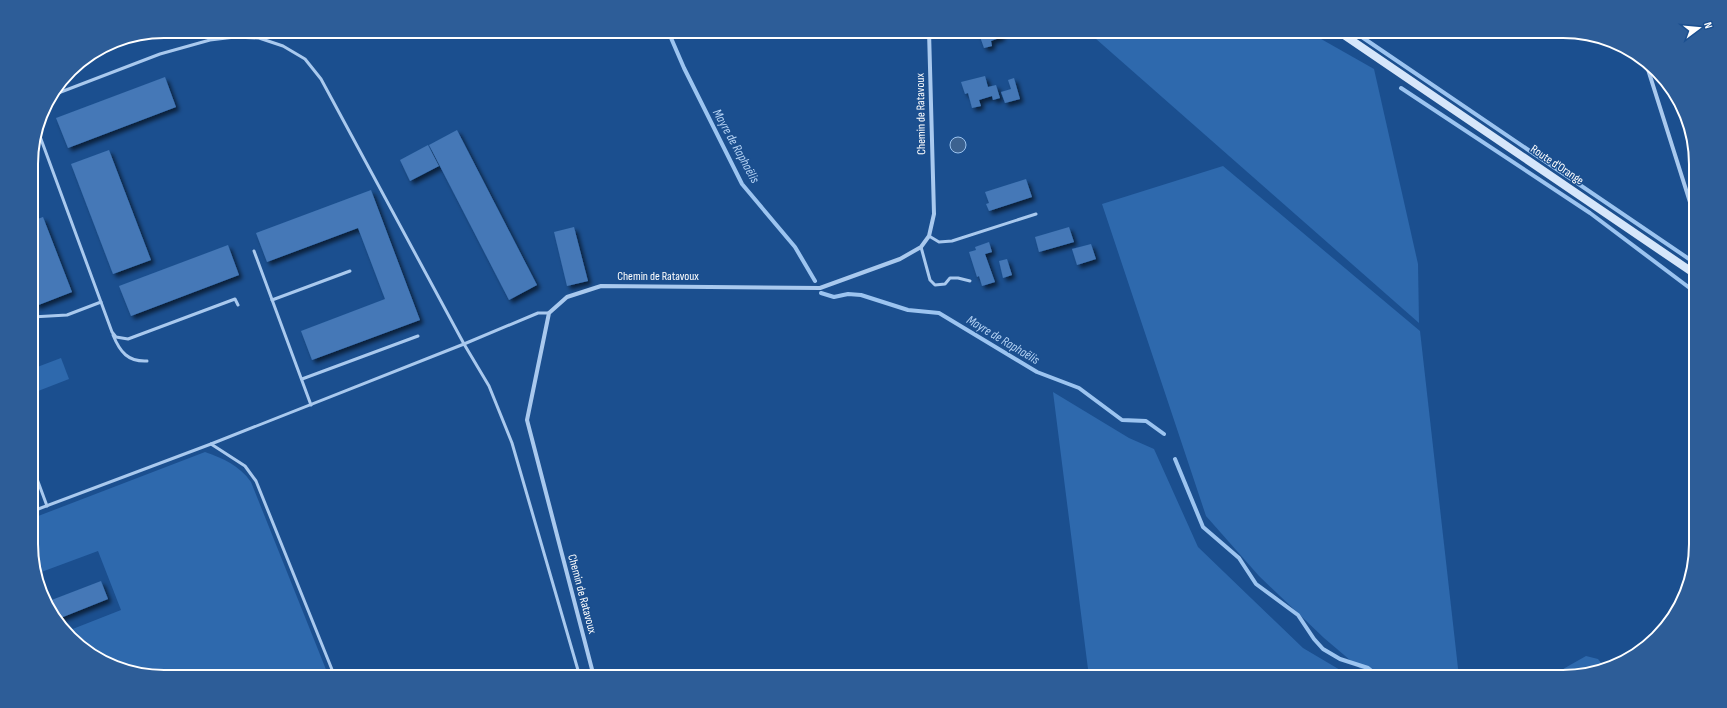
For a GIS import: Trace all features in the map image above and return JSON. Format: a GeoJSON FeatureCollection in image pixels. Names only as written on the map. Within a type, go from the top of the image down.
{"type":"FeatureCollection","features":[{"type":"Feature","properties":{"kind":"main road","name":"Route d'Orange"},"geometry":{"type":"LineString","coordinates":[[1348,38],[1689,270]]}},
{"type":"Feature","properties":{"kind":"street","name":"Chemin de Ratavoux"},"geometry":{"type":"LineString","coordinates":[[592,670],[526,420],[549,313],[566,297],[601,286],[820,288],[900,259],[921,247],[929,236],[934,214],[929,38]]}},
{"type":"Feature","properties":{"kind":"street"},"geometry":{"type":"LineString","coordinates":[[1649,72],[1689,199]]}},
{"type":"Feature","properties":{"kind":"lane"},"geometry":{"type":"LineString","coordinates":[[61,92],[160,54],[210,40],[227,38]]}},
{"type":"Feature","properties":{"kind":"lane"},"geometry":{"type":"LineString","coordinates":[[259,38],[283,46],[305,59],[321,79],[464,344],[489,386],[512,443],[578,670]]}},
{"type":"Feature","properties":{"kind":"lane"},"geometry":{"type":"LineString","coordinates":[[41,139],[112,332],[122,353],[130,359],[147,361]]}},
{"type":"Feature","properties":{"kind":"lane"},"geometry":{"type":"LineString","coordinates":[[929,236],[939,242],[952,241],[1036,214]]}},
{"type":"Feature","properties":{"kind":"lane"},"geometry":{"type":"LineString","coordinates":[[921,247],[930,280],[935,285],[945,284],[950,278],[970,281]]}},
{"type":"Feature","properties":{"kind":"lane"},"geometry":{"type":"LineString","coordinates":[[254,251],[311,404]]}},
{"type":"Feature","properties":{"kind":"lane"},"geometry":{"type":"LineString","coordinates":[[272,300],[350,272]]}},
{"type":"Feature","properties":{"kind":"lane"},"geometry":{"type":"LineString","coordinates":[[112,332],[116,337],[128,339],[235,299],[238,305]]}},
{"type":"Feature","properties":{"kind":"lane"},"geometry":{"type":"LineString","coordinates":[[38,317],[67,315],[101,302]]}},
{"type":"Feature","properties":{"kind":"lane"},"geometry":{"type":"LineString","coordinates":[[38,509],[211,444],[464,344],[538,313],[549,313]]}},
{"type":"Feature","properties":{"kind":"lane"},"geometry":{"type":"LineString","coordinates":[[302,379],[418,336]]}},
{"type":"Feature","properties":{"kind":"lane"},"geometry":{"type":"LineString","coordinates":[[211,444],[245,466],[256,481],[332,670]]}},
{"type":"Feature","properties":{"kind":"lane"},"geometry":{"type":"LineString","coordinates":[[38,482],[47,506]]}},
{"type":"Feature","properties":{"kind":"shaded area"},"geometry":{"type":"Polygon","coordinates":[[[1095,38],[1319,38],[1374,69],[1418,264],[1419,323],[1095,38]]]}},
{"type":"Feature","properties":{"kind":"shaded area"},"geometry":{"type":"Polygon","coordinates":[[[958,137],[965,142],[966,145],[961,152],[958,153],[951,148],[950,145],[955,138],[958,137]]]}},
{"type":"Feature","properties":{"kind":"shaded area"},"geometry":{"type":"Polygon","coordinates":[[[1223,166],[1420,331],[1458,670],[1362,670],[1324,638],[1259,576],[1206,516],[1102,204],[1223,166]]]}},
{"type":"Feature","properties":{"kind":"shaded area"},"geometry":{"type":"Polygon","coordinates":[[[61,358],[69,379],[38,391],[38,367],[61,358]]]}},
{"type":"Feature","properties":{"kind":"shaded area"},"geometry":{"type":"Polygon","coordinates":[[[1053,392],[1129,438],[1154,449],[1198,547],[1303,648],[1340,670],[1088,670],[1053,392]]]}},
{"type":"Feature","properties":{"kind":"shaded area"},"geometry":{"type":"Polygon","coordinates":[[[205,452],[231,463],[251,482],[326,670],[164,670],[132,666],[108,657],[94,649],[71,629],[121,610],[98,551],[41,572],[38,552],[38,516],[205,452]]]}},
{"type":"Feature","properties":{"kind":"shaded area"},"geometry":{"type":"Polygon","coordinates":[[[1586,656],[1598,659],[1602,663],[1587,668],[1561,670],[1586,656]]]}},
{"type":"Feature","properties":{"kind":"building"},"geometry":{"type":"Polygon","coordinates":[[[980,38],[999,38],[991,41],[992,46],[984,48],[980,38]]]}},
{"type":"Feature","properties":{"kind":"building"},"geometry":{"type":"Polygon","coordinates":[[[985,76],[988,87],[996,85],[1000,98],[993,100],[992,96],[979,100],[981,106],[972,108],[968,93],[965,94],[961,82],[985,76]]]}},
{"type":"Feature","properties":{"kind":"building"},"geometry":{"type":"Polygon","coordinates":[[[165,77],[176,107],[68,148],[56,118],[165,77]]]}},
{"type":"Feature","properties":{"kind":"building"},"geometry":{"type":"Polygon","coordinates":[[[1014,78],[1020,99],[1005,103],[1001,92],[1011,89],[1008,80],[1014,78]]]}},
{"type":"Feature","properties":{"kind":"building"},"geometry":{"type":"Polygon","coordinates":[[[457,130],[537,285],[509,300],[429,145],[457,130]]]}},
{"type":"Feature","properties":{"kind":"building"},"geometry":{"type":"Polygon","coordinates":[[[428,145],[439,166],[410,181],[400,160],[428,145]]]}},
{"type":"Feature","properties":{"kind":"building"},"geometry":{"type":"Polygon","coordinates":[[[109,150],[151,260],[113,274],[71,164],[109,150]]]}},
{"type":"Feature","properties":{"kind":"building"},"geometry":{"type":"Polygon","coordinates":[[[1026,179],[1032,197],[989,211],[986,204],[989,203],[985,192],[1026,179]]]}},
{"type":"Feature","properties":{"kind":"building"},"geometry":{"type":"Polygon","coordinates":[[[371,190],[420,320],[312,360],[301,331],[385,299],[358,228],[267,262],[256,233],[371,190]]]}},
{"type":"Feature","properties":{"kind":"building"},"geometry":{"type":"Polygon","coordinates":[[[43,217],[72,292],[38,305],[38,219],[43,217]]]}},
{"type":"Feature","properties":{"kind":"building"},"geometry":{"type":"Polygon","coordinates":[[[574,227],[588,281],[567,286],[554,232],[574,227]]]}},
{"type":"Feature","properties":{"kind":"building"},"geometry":{"type":"Polygon","coordinates":[[[1069,227],[1074,242],[1039,252],[1035,237],[1069,227]]]}},
{"type":"Feature","properties":{"kind":"building"},"geometry":{"type":"Polygon","coordinates":[[[989,242],[992,252],[985,254],[995,282],[982,286],[979,276],[977,277],[969,252],[976,250],[975,247],[989,242]]]}},
{"type":"Feature","properties":{"kind":"building"},"geometry":{"type":"Polygon","coordinates":[[[1091,244],[1096,259],[1077,265],[1072,249],[1091,244]]]}},
{"type":"Feature","properties":{"kind":"building"},"geometry":{"type":"Polygon","coordinates":[[[228,245],[239,275],[131,316],[119,286],[228,245]]]}},
{"type":"Feature","properties":{"kind":"building"},"geometry":{"type":"Polygon","coordinates":[[[1007,259],[1012,275],[1003,278],[999,261],[1007,259]]]}},
{"type":"Feature","properties":{"kind":"building"},"geometry":{"type":"Polygon","coordinates":[[[101,581],[108,599],[62,618],[51,600],[101,581]]]}},
{"type":"Feature","properties":{"kind":"waterway","name":"Mayre de Raphaëlis"},"geometry":{"type":"LineString","coordinates":[[671,38],[684,68],[742,184],[795,247],[815,281]]}},
{"type":"Feature","properties":{"kind":"waterway"},"geometry":{"type":"LineString","coordinates":[[1363,38],[1689,259]]}},
{"type":"Feature","properties":{"kind":"waterway"},"geometry":{"type":"LineString","coordinates":[[1401,88],[1590,213],[1689,287]]}},
{"type":"Feature","properties":{"kind":"waterway","name":"Mayre de Raphaëlis"},"geometry":{"type":"LineString","coordinates":[[821,293],[834,297],[848,294],[861,295],[908,310],[939,313],[1037,372],[1079,388],[1122,420],[1146,421],[1164,434]]}},
{"type":"Feature","properties":{"kind":"waterway","name":"Mayre de Raphaëlis"},"geometry":{"type":"LineString","coordinates":[[1175,459],[1203,527],[1239,558],[1256,584],[1298,615],[1314,639],[1323,649],[1340,659],[1370,670]]}}]}
